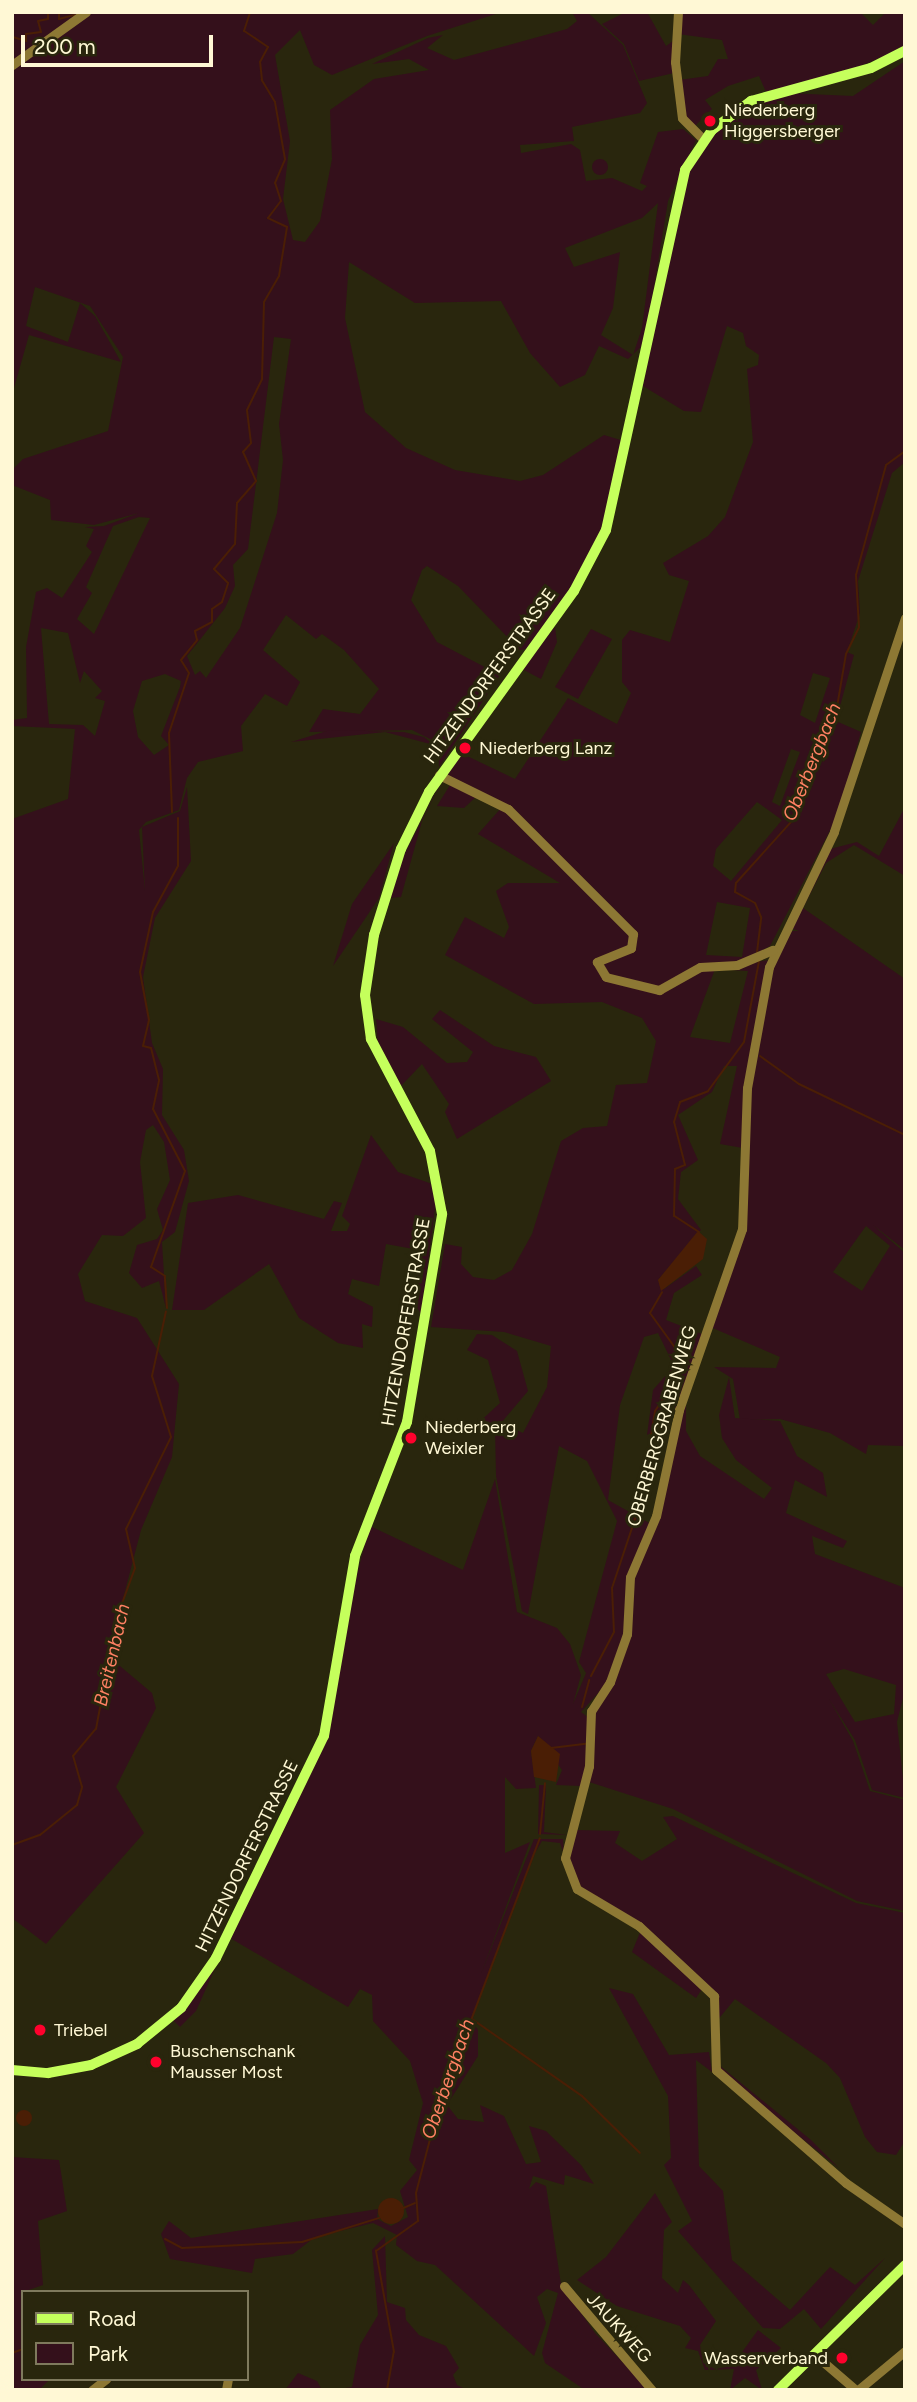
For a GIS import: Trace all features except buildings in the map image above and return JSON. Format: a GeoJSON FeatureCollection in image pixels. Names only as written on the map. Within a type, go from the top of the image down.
{"type":"FeatureCollection","features":[{"type":"Feature","properties":{"kind":"main road","name":"HITZENDORFERSTRASSE"},"geometry":{"type":"LineString","coordinates":[[12,2070],[48,2073],[91,2065],[146,2038],[181,2008],[216,1958],[324,1736],[350,1576],[404,1434],[440,1236],[438,1172],[377,1058],[365,995],[386,890],[439,775],[574,591],[600,545],[623,469],[675,202],[703,139],[751,101],[861,71],[905,51]]}},
{"type":"Feature","properties":{"kind":"main road"},"geometry":{"type":"LineString","coordinates":[[778,2390],[905,2265]]}},
{"type":"Feature","properties":{"kind":"street"},"geometry":{"type":"LineString","coordinates":[[12,65],[86,12]]}},
{"type":"Feature","properties":{"kind":"street"},"geometry":{"type":"LineString","coordinates":[[678,12],[675,62],[682,118],[703,139]]}},
{"type":"Feature","properties":{"kind":"street","name":"OBERBERGGRABENWEG"},"geometry":{"type":"LineString","coordinates":[[905,618],[834,832],[773,950],[747,1088],[742,1229],[679,1410],[658,1511],[630,1577],[627,1634],[610,1682],[591,1712],[590,1766],[565,1861],[577,1889],[639,1926],[714,1996],[711,2058],[720,2074],[846,2183],[905,2224]]}},
{"type":"Feature","properties":{"kind":"street"},"geometry":{"type":"LineString","coordinates":[[439,775],[508,809],[633,934],[631,948],[597,961],[602,975],[653,991],[700,967],[755,958],[773,950]]}},
{"type":"Feature","properties":{"kind":"street","name":"JAUKWEG"},"geometry":{"type":"LineString","coordinates":[[564,2286],[652,2390]]}},
{"type":"Feature","properties":{"kind":"street"},"geometry":{"type":"LineString","coordinates":[[814,2354],[857,2390],[905,2351]]}},
{"type":"Feature","properties":{"kind":"green space"},"geometry":{"type":"Polygon","coordinates":[[[12,12],[502,12],[427,36],[332,75],[314,65],[300,30],[275,55],[290,141],[283,199],[293,240],[305,242],[320,221],[332,159],[330,110],[374,79],[429,70],[409,59],[372,64],[428,38],[443,35],[427,48],[454,60],[567,29],[577,21],[572,12],[587,12],[623,45],[647,103],[640,113],[572,127],[574,141],[520,145],[521,153],[571,144],[580,150],[586,181],[612,178],[642,191],[647,186],[640,183],[658,132],[683,129],[696,140],[668,201],[645,343],[633,354],[642,328],[658,203],[642,218],[565,248],[574,267],[620,252],[613,308],[601,335],[633,355],[628,359],[599,346],[585,375],[560,387],[530,353],[501,301],[415,303],[349,262],[345,318],[365,412],[406,448],[455,470],[520,481],[543,475],[604,435],[624,441],[612,507],[584,570],[526,649],[520,650],[458,586],[427,566],[422,570],[411,600],[437,642],[500,675],[439,767],[438,743],[412,730],[309,732],[323,709],[360,714],[379,689],[344,650],[322,634],[316,639],[286,615],[263,650],[300,682],[287,706],[265,694],[241,726],[243,751],[198,762],[187,778],[179,810],[146,822],[139,830],[145,891],[142,827],[180,811],[187,787],[191,861],[155,918],[143,977],[152,1043],[163,1069],[162,1115],[184,1150],[189,1181],[175,1232],[162,1242],[166,1308],[159,1281],[142,1288],[129,1273],[137,1245],[157,1239],[163,1230],[157,1209],[170,1180],[164,1142],[153,1125],[146,1130],[140,1162],[146,1218],[123,1236],[102,1235],[78,1274],[85,1301],[137,1318],[179,1384],[172,1457],[141,1530],[108,1656],[152,1693],[156,1708],[116,1787],[144,1833],[46,1944],[12,1918],[12,819],[68,799],[75,729],[12,726],[12,720],[27,718],[26,647],[36,592],[47,588],[62,598],[92,552],[86,546],[94,529],[85,527],[104,526],[139,513],[94,525],[51,520],[50,500],[12,485],[13,469],[23,459],[108,431],[123,357],[90,306],[35,287],[26,326],[68,342],[80,303],[95,316],[121,362],[29,335],[12,395],[12,12]],[[274,337],[248,549],[233,565],[235,586],[225,608],[187,656],[195,675],[200,671],[206,678],[240,628],[277,513],[283,460],[279,424],[291,339],[274,337]],[[139,517],[113,526],[86,587],[92,593],[77,619],[94,634],[150,518],[139,517]],[[41,628],[49,724],[83,725],[95,736],[105,701],[95,698],[102,691],[84,671],[80,683],[68,633],[41,628]],[[165,674],[142,681],[133,711],[138,737],[154,755],[169,745],[161,736],[181,681],[165,674]]]}},
{"type":"Feature","properties":{"kind":"green space"},"geometry":{"type":"Polygon","coordinates":[[[626,12],[647,12],[666,46],[673,41],[674,73],[639,81],[624,44],[602,24],[626,12]]]}},
{"type":"Feature","properties":{"kind":"green space"},"geometry":{"type":"Polygon","coordinates":[[[681,12],[860,12],[873,25],[886,12],[905,12],[905,48],[835,76],[766,92],[759,76],[728,86],[705,100],[712,109],[695,126],[686,119],[679,80],[708,76],[718,59],[728,59],[722,40],[678,34],[681,12]]]}},
{"type":"Feature","properties":{"kind":"green space"},"geometry":{"type":"Polygon","coordinates":[[[905,61],[905,462],[892,473],[858,581],[860,613],[847,652],[854,655],[836,721],[861,732],[838,815],[770,946],[742,962],[709,964],[664,987],[615,979],[597,964],[636,946],[635,933],[520,818],[446,776],[473,739],[465,755],[515,779],[568,698],[617,724],[631,693],[622,682],[622,640],[630,630],[670,642],[689,581],[669,575],[663,563],[708,536],[725,517],[753,442],[747,369],[758,365],[759,355],[746,346],[743,333],[727,326],[701,412],[684,411],[643,386],[688,172],[706,142],[744,109],[786,93],[853,96],[905,61]],[[813,673],[800,715],[815,723],[830,678],[813,673]],[[791,749],[772,802],[780,806],[800,752],[791,749]],[[757,802],[716,849],[713,866],[731,881],[782,820],[757,802]],[[717,902],[706,955],[742,957],[750,908],[717,902]]]}},
{"type":"Feature","properties":{"kind":"green space"},"geometry":{"type":"Polygon","coordinates":[[[597,159],[603,159],[608,167],[606,173],[597,175],[592,170],[592,164],[597,159]]]}},
{"type":"Feature","properties":{"kind":"green space"},"geometry":{"type":"Polygon","coordinates":[[[555,627],[557,642],[541,679],[522,669],[555,627]]]}},
{"type":"Feature","properties":{"kind":"green space"},"geometry":{"type":"Polygon","coordinates":[[[591,629],[612,639],[578,699],[555,687],[591,629]]]}},
{"type":"Feature","properties":{"kind":"green space"},"geometry":{"type":"Polygon","coordinates":[[[330,730],[404,732],[424,737],[434,745],[385,732],[291,742],[330,730]]]}},
{"type":"Feature","properties":{"kind":"green space"},"geometry":{"type":"Polygon","coordinates":[[[442,781],[422,821],[401,897],[390,898],[401,861],[442,781]]]}},
{"type":"Feature","properties":{"kind":"green space"},"geometry":{"type":"Polygon","coordinates":[[[450,785],[477,796],[464,808],[437,806],[450,785]]]}},
{"type":"Feature","properties":{"kind":"green space"},"geometry":{"type":"Polygon","coordinates":[[[502,807],[624,926],[633,944],[594,963],[601,976],[653,992],[694,972],[769,960],[743,1148],[720,1144],[737,1066],[724,1066],[712,1092],[678,1115],[698,1160],[681,1172],[678,1199],[701,1230],[658,1280],[664,1289],[696,1266],[702,1275],[674,1293],[666,1320],[702,1334],[676,1410],[671,1397],[659,1413],[665,1425],[647,1435],[653,1390],[674,1366],[658,1333],[644,1337],[620,1405],[608,1500],[651,1524],[634,1563],[628,1619],[609,1681],[581,1712],[589,1718],[590,1750],[581,1786],[556,1785],[562,1770],[538,1736],[531,1751],[536,1788],[516,1789],[505,1777],[505,1853],[530,1842],[481,1974],[534,1839],[563,1839],[564,1854],[560,1843],[542,1841],[535,1853],[471,2020],[478,2030],[478,2056],[447,2105],[458,2119],[484,2122],[480,2105],[504,2116],[526,2164],[541,2162],[529,2126],[546,2131],[581,2165],[594,2184],[565,2175],[564,2185],[533,2176],[529,2189],[536,2182],[546,2186],[561,2284],[595,2333],[649,2390],[585,2390],[545,2363],[542,2353],[558,2293],[547,2289],[537,2297],[546,2323],[534,2356],[435,2265],[417,2261],[396,2245],[397,2235],[373,2223],[315,2237],[293,2254],[255,2259],[252,2273],[170,2259],[161,2234],[169,2221],[191,2238],[378,2209],[377,2219],[391,2226],[408,2217],[400,2191],[417,2170],[409,2160],[423,2103],[410,2061],[373,2021],[372,1995],[360,1989],[348,2007],[230,1938],[327,1737],[349,1604],[370,1526],[463,1570],[495,1479],[517,1612],[557,1628],[570,1644],[581,1675],[573,1704],[586,1673],[579,1662],[617,1521],[587,1461],[559,1446],[528,1614],[522,1611],[496,1476],[495,1428],[475,1426],[500,1403],[488,1360],[467,1350],[477,1334],[492,1335],[517,1351],[528,1391],[501,1423],[523,1433],[547,1387],[551,1346],[504,1332],[431,1327],[445,1244],[462,1247],[461,1264],[473,1277],[494,1280],[512,1270],[532,1234],[561,1141],[583,1128],[607,1126],[616,1085],[647,1083],[656,1041],[642,1018],[602,1002],[534,1004],[445,955],[465,917],[504,938],[509,927],[496,891],[508,883],[560,883],[478,834],[502,807]],[[715,969],[690,1037],[730,1043],[748,971],[715,969]]]}},
{"type":"Feature","properties":{"kind":"green space"},"geometry":{"type":"Polygon","coordinates":[[[905,807],[905,876],[854,845],[826,863],[803,908],[905,979],[905,1250],[873,1225],[905,1253],[905,1446],[868,1445],[866,1454],[830,1433],[780,1419],[740,1420],[733,1379],[714,1367],[776,1368],[780,1357],[708,1326],[739,1242],[748,1102],[770,967],[788,931],[799,931],[787,927],[830,849],[857,842],[879,856],[905,807]],[[866,1226],[833,1272],[862,1291],[890,1246],[866,1226]]]}},
{"type":"Feature","properties":{"kind":"green space"},"geometry":{"type":"Polygon","coordinates":[[[394,843],[379,898],[333,966],[352,904],[394,843]]]}},
{"type":"Feature","properties":{"kind":"green space"},"geometry":{"type":"Polygon","coordinates":[[[440,1010],[494,1046],[536,1057],[551,1081],[457,1139],[445,1112],[449,1104],[422,1064],[398,1089],[378,1045],[376,1019],[403,1027],[447,1063],[467,1062],[473,1052],[432,1019],[440,1010]]]}},
{"type":"Feature","properties":{"kind":"green space"},"geometry":{"type":"Polygon","coordinates":[[[371,1135],[398,1172],[438,1186],[421,1314],[411,1298],[419,1250],[386,1244],[379,1286],[352,1279],[348,1294],[373,1307],[372,1327],[362,1324],[363,1348],[338,1343],[299,1318],[269,1264],[204,1310],[172,1310],[188,1203],[238,1195],[324,1219],[334,1201],[342,1203],[331,1231],[347,1231],[350,1224],[342,1216],[371,1135]]]}},
{"type":"Feature","properties":{"kind":"green space"},"geometry":{"type":"Polygon","coordinates":[[[729,1377],[735,1418],[780,1421],[797,1456],[823,1473],[827,1497],[795,1480],[786,1513],[847,1541],[843,1548],[812,1536],[815,1554],[905,1588],[905,1690],[897,1722],[905,1798],[872,1790],[855,1740],[829,1699],[853,1741],[870,1791],[905,1800],[905,1911],[857,1901],[673,1809],[586,1781],[592,1719],[628,1634],[630,1587],[655,1523],[686,1403],[686,1431],[700,1456],[764,1499],[772,1488],[736,1460],[722,1438],[719,1415],[729,1377]],[[844,1669],[826,1674],[855,1722],[894,1714],[896,1685],[844,1669]]]}},
{"type":"Feature","properties":{"kind":"green space"},"geometry":{"type":"Polygon","coordinates":[[[539,1785],[546,1785],[544,1832],[567,1835],[538,1834],[539,1785]]]}},
{"type":"Feature","properties":{"kind":"green space"},"geometry":{"type":"Polygon","coordinates":[[[673,1816],[856,1903],[905,1913],[905,2141],[896,2155],[877,2152],[865,2137],[840,2078],[826,2063],[735,1999],[716,2022],[718,1998],[656,1942],[585,1893],[567,1868],[576,1830],[620,1831],[615,1843],[642,1861],[677,1839],[663,1817],[673,1816]]]}},
{"type":"Feature","properties":{"kind":"green space"},"geometry":{"type":"Polygon","coordinates":[[[641,1930],[702,1989],[696,1998],[632,1952],[641,1930]]]}},
{"type":"Feature","properties":{"kind":"green space"},"geometry":{"type":"Polygon","coordinates":[[[221,1955],[196,2011],[180,2027],[173,2020],[221,1955]]]}},
{"type":"Feature","properties":{"kind":"green space"},"geometry":{"type":"Polygon","coordinates":[[[609,1988],[633,1994],[669,2055],[709,2052],[712,2072],[696,2060],[699,2166],[723,2191],[732,2260],[790,2310],[830,2267],[855,2285],[885,2258],[821,2329],[804,2309],[780,2329],[763,2328],[678,2231],[692,2221],[664,2165],[671,2158],[668,2096],[609,1988]]]}},
{"type":"Feature","properties":{"kind":"green space"},"geometry":{"type":"Polygon","coordinates":[[[714,2061],[811,2140],[839,2168],[737,2087],[714,2061]]]}},
{"type":"Feature","properties":{"kind":"green space"},"geometry":{"type":"Polygon","coordinates":[[[12,2157],[59,2160],[67,2211],[38,2221],[43,2285],[21,2290],[21,2381],[48,2381],[39,2390],[12,2390],[12,2157]]]}},
{"type":"Feature","properties":{"kind":"green space"},"geometry":{"type":"Polygon","coordinates":[[[655,2193],[672,2222],[664,2230],[662,2278],[678,2293],[683,2280],[716,2321],[700,2345],[703,2363],[715,2369],[732,2366],[758,2330],[781,2348],[756,2370],[762,2390],[745,2378],[730,2390],[734,2369],[705,2370],[698,2351],[685,2348],[691,2338],[680,2326],[617,2306],[577,2280],[606,2257],[655,2193]]]}},
{"type":"Feature","properties":{"kind":"green space"},"geometry":{"type":"Polygon","coordinates":[[[385,2236],[387,2302],[405,2308],[406,2320],[419,2335],[446,2346],[459,2368],[453,2375],[457,2385],[467,2390],[332,2390],[352,2387],[360,2345],[378,2315],[372,2250],[385,2236]]]}},
{"type":"Feature","properties":{"kind":"green space"},"geometry":{"type":"Polygon","coordinates":[[[298,2373],[317,2381],[322,2390],[285,2390],[298,2373]]]}},
{"type":"Feature","properties":{"kind":"shaded area"},"geometry":{"type":"Polygon","coordinates":[[[698,1231],[707,1239],[703,1259],[661,1291],[658,1280],[698,1231]]]}},
{"type":"Feature","properties":{"kind":"shaded area"},"geometry":{"type":"Polygon","coordinates":[[[538,1736],[560,1754],[556,1782],[534,1777],[531,1751],[538,1736]]]}},
{"type":"Feature","properties":{"kind":"shaded area"},"geometry":{"type":"Polygon","coordinates":[[[24,2110],[30,2112],[30,2124],[24,2126],[18,2124],[16,2118],[18,2112],[24,2110]]]}},
{"type":"Feature","properties":{"kind":"shaded area"},"geometry":{"type":"Polygon","coordinates":[[[391,2198],[400,2202],[404,2211],[400,2220],[391,2224],[382,2220],[378,2211],[382,2202],[391,2198]]]}},
{"type":"Feature","properties":{"kind":"waterway"},"geometry":{"type":"LineString","coordinates":[[12,22],[13,37],[26,41],[26,34],[41,32],[38,21],[48,19],[48,12]]}},
{"type":"Feature","properties":{"kind":"waterway"},"geometry":{"type":"LineString","coordinates":[[59,12],[59,19],[74,15]]}},
{"type":"Feature","properties":{"kind":"waterway","name":"Breitenbach"},"geometry":{"type":"LineString","coordinates":[[172,812],[169,733],[189,673],[181,660],[197,640],[195,631],[212,622],[212,609],[222,602],[228,583],[214,569],[235,544],[237,503],[256,481],[243,452],[251,443],[247,410],[262,379],[264,302],[279,276],[287,227],[268,218],[281,201],[275,183],[285,159],[275,102],[262,80],[260,62],[268,47],[244,31],[250,12]]}},
{"type":"Feature","properties":{"kind":"waterway","name":"Oberbergbach"},"geometry":{"type":"LineString","coordinates":[[757,952],[761,917],[755,903],[735,892],[736,883],[791,822],[818,738],[836,713],[846,654],[859,627],[856,575],[886,465],[905,451]]}},
{"type":"Feature","properties":{"kind":"waterway","name":"Breitenbach"},"geometry":{"type":"LineString","coordinates":[[167,1308],[165,1276],[151,1267],[185,1171],[153,1109],[159,1080],[151,1048],[143,1046],[149,1020],[140,972],[153,912],[178,866],[178,818]]}},
{"type":"Feature","properties":{"kind":"waterway","name":"Oberbergbach"},"geometry":{"type":"LineString","coordinates":[[699,1232],[674,1216],[675,1169],[685,1165],[674,1122],[680,1102],[708,1091],[744,1042],[759,961]]}},
{"type":"Feature","properties":{"kind":"waterway"},"geometry":{"type":"LineString","coordinates":[[760,1056],[799,1084],[905,1135]]}},
{"type":"Feature","properties":{"kind":"waterway","name":"Oberbergbach"},"geometry":{"type":"LineString","coordinates":[[640,1504],[655,1411],[681,1372],[681,1356],[650,1313],[662,1292]]}},
{"type":"Feature","properties":{"kind":"waterway","name":"Breitenbach"},"geometry":{"type":"LineString","coordinates":[[12,1845],[40,1835],[77,1805],[82,1787],[73,1756],[96,1729],[117,1617],[135,1568],[126,1529],[171,1437],[152,1376],[166,1311]]}},
{"type":"Feature","properties":{"kind":"waterway","name":"Oberbergbach"},"geometry":{"type":"LineString","coordinates":[[591,1676],[614,1632],[612,1588],[636,1516]]}},
{"type":"Feature","properties":{"kind":"waterway","name":"Oberbergbach"},"geometry":{"type":"LineString","coordinates":[[582,1707],[589,1680]]}},
{"type":"Feature","properties":{"kind":"waterway","name":"Oberbergbach"},"geometry":{"type":"LineString","coordinates":[[551,1748],[586,1744]]}},
{"type":"Feature","properties":{"kind":"waterway","name":"Oberbergbach"},"geometry":{"type":"LineString","coordinates":[[540,1834],[545,1783]]}},
{"type":"Feature","properties":{"kind":"waterway","name":"Oberbergbach"},"geometry":{"type":"LineString","coordinates":[[387,2390],[394,2352],[376,2251],[418,2221],[416,2193],[439,2105],[540,1838]]}},
{"type":"Feature","properties":{"kind":"waterway"},"geometry":{"type":"LineString","coordinates":[[472,2019],[582,2096],[640,2153]]}},
{"type":"Feature","properties":{"kind":"waterway"},"geometry":{"type":"LineString","coordinates":[[401,2209],[415,2203]]}},
{"type":"Feature","properties":{"kind":"waterway"},"geometry":{"type":"LineString","coordinates":[[165,2239],[182,2248],[302,2242],[379,2218]]}},
{"type":"Feature","properties":{"kind":"waterway"},"geometry":{"type":"LineString","coordinates":[[12,2353],[21,2350]]}},
{"type":"Feature","properties":{"kind":"place","name":"Niederberg Higgersberger"},"geometry":{"type":"Point","coordinates":[710,121]}},
{"type":"Feature","properties":{"kind":"place","name":"Niederberg Lanz"},"geometry":{"type":"Point","coordinates":[465,748]}},
{"type":"Feature","properties":{"kind":"place","name":"Niederberg Weixler"},"geometry":{"type":"Point","coordinates":[411,1438]}},
{"type":"Feature","properties":{"kind":"place","name":"Triebel"},"geometry":{"type":"Point","coordinates":[40,2030]}},
{"type":"Feature","properties":{"kind":"place","name":"Buschenschank Mausser Most"},"geometry":{"type":"Point","coordinates":[156,2062]}},
{"type":"Feature","properties":{"kind":"place","name":"Wasserverband"},"geometry":{"type":"Point","coordinates":[842,2358]}}]}
